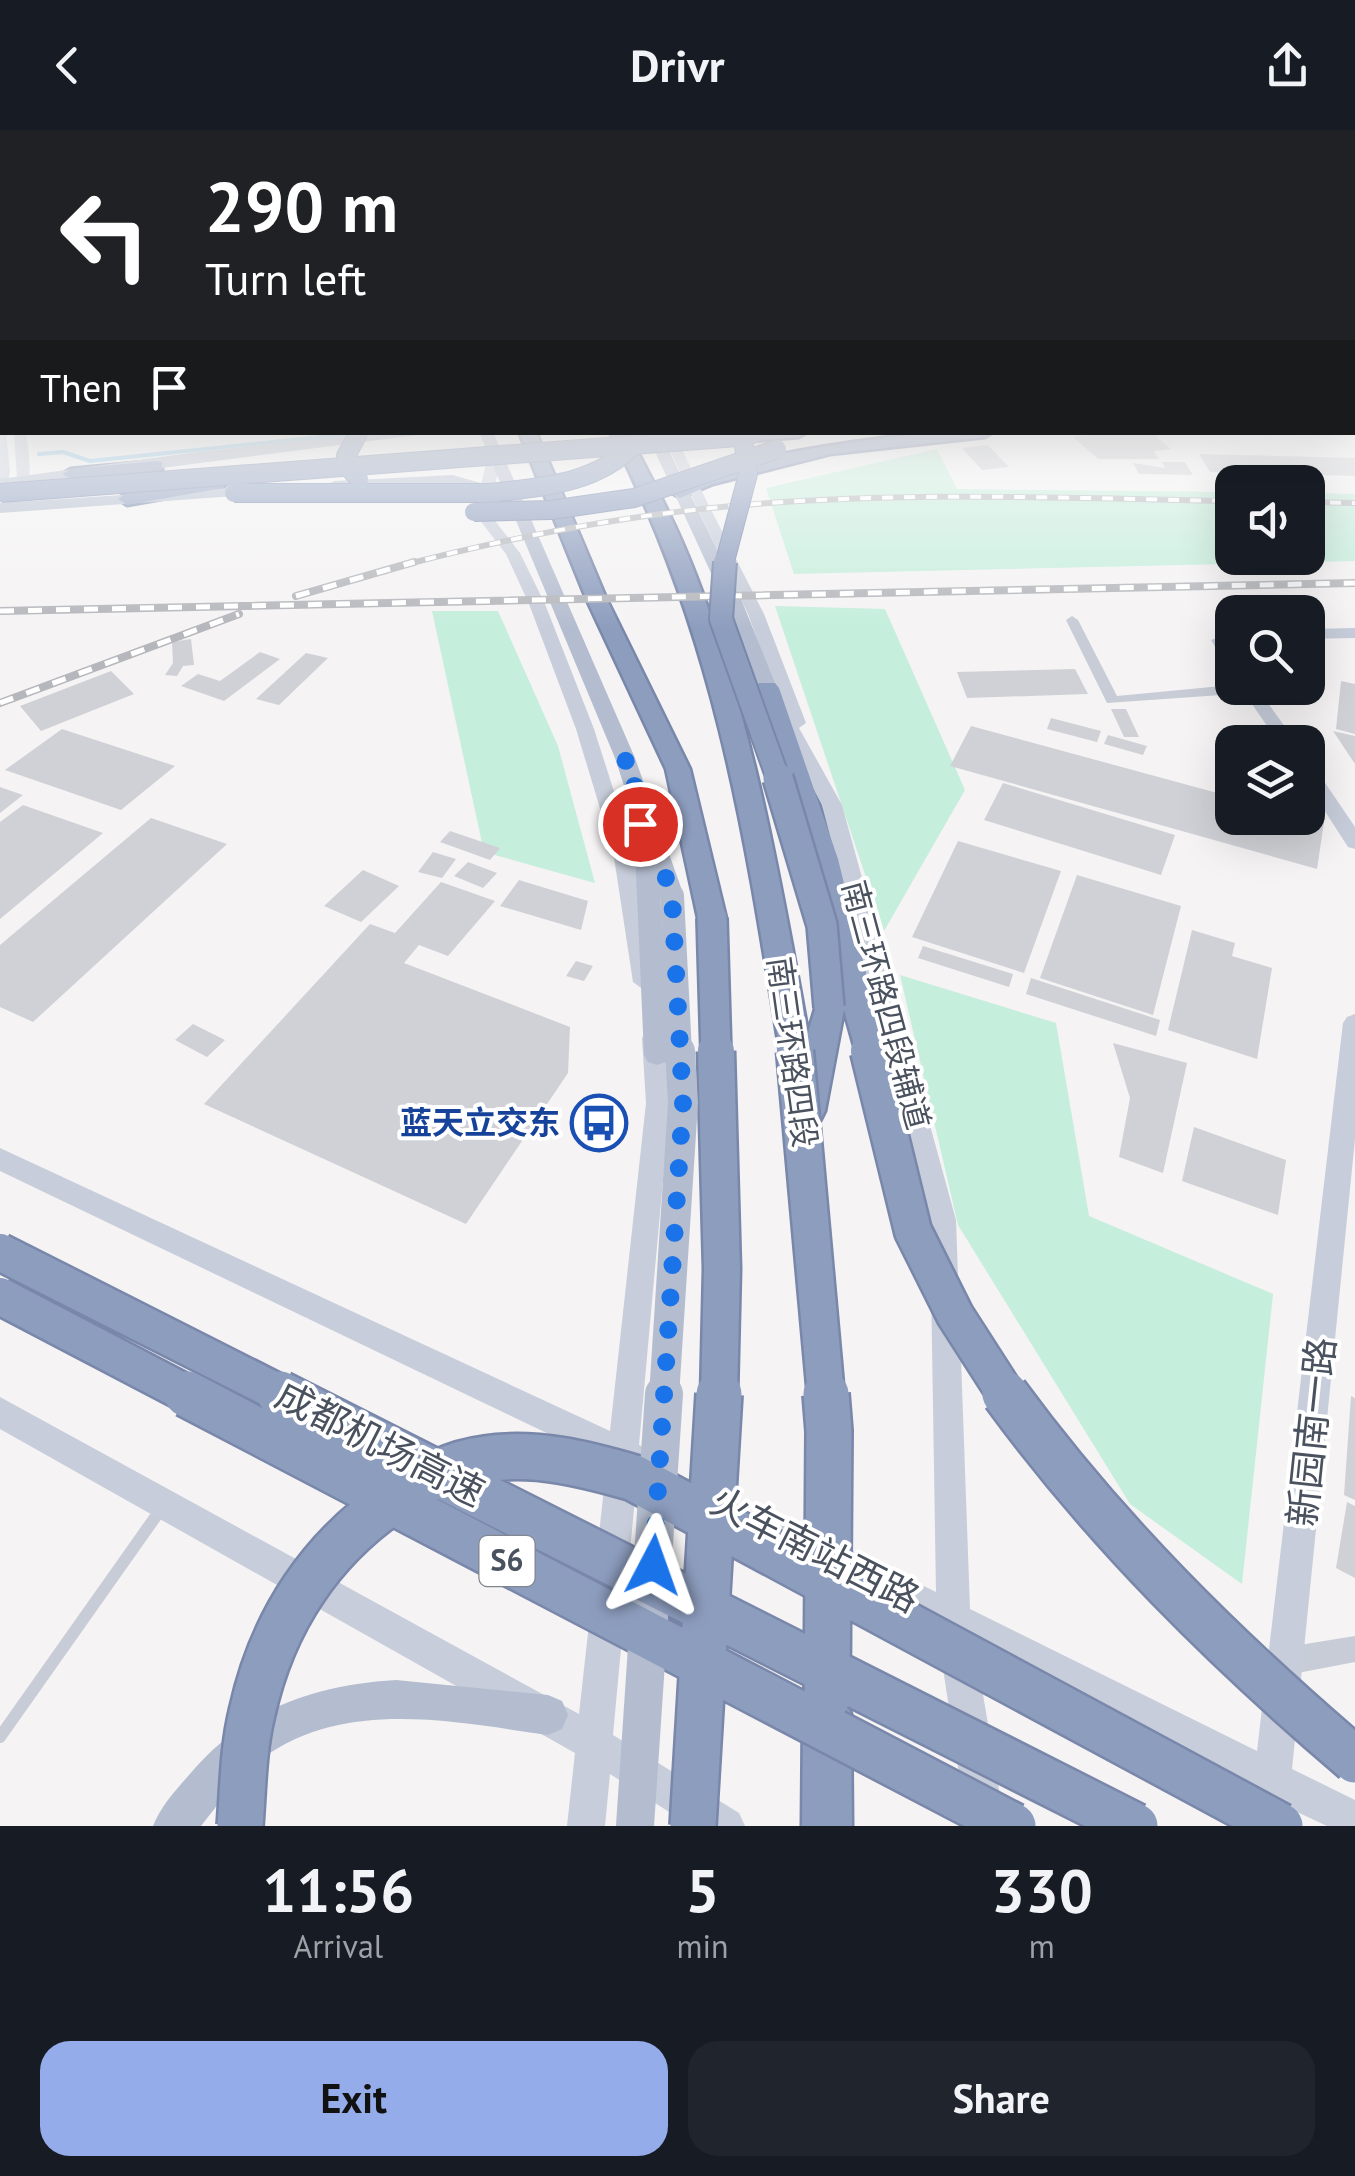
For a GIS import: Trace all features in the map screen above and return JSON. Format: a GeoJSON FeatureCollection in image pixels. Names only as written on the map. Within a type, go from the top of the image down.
{"type":"FeatureCollection","features":[{"type":"Feature","properties":{"kind":"highway"},"geometry":{"type":"LineString","coordinates":[[71,474],[112,470]]}},
{"type":"Feature","properties":{"kind":"highway"},"geometry":{"type":"LineString","coordinates":[[2,492],[261,470]]}},
{"type":"Feature","properties":{"kind":"highway"},"geometry":{"type":"LineString","coordinates":[[2,492],[299,470]]}},
{"type":"Feature","properties":{"kind":"highway"},"geometry":{"type":"LineString","coordinates":[[349,470],[363,483],[399,499],[484,513],[551,510],[634,498],[715,470]]}},
{"type":"Feature","properties":{"kind":"highway"},"geometry":{"type":"LineString","coordinates":[[127,499],[217,484],[374,470]]}},
{"type":"Feature","properties":{"kind":"highway","name":"南三环路四段"},"geometry":{"type":"LineString","coordinates":[[527,470],[586,623],[694,843]]}},
{"type":"Feature","properties":{"kind":"highway","name":"南三环路四段"},"geometry":{"type":"LineString","coordinates":[[542,470],[596,598],[678,769],[712,918],[722,1270],[706,1641],[693,1826]]}},
{"type":"Feature","properties":{"kind":"highway"},"geometry":{"type":"LineString","coordinates":[[2,492],[490,493],[564,482],[598,470]]}},
{"type":"Feature","properties":{"kind":"highway","name":"南三环路四段"},"geometry":{"type":"LineString","coordinates":[[641,470],[708,643],[737,744],[807,1052],[805,1134],[829,1431],[827,1826]]}},
{"type":"Feature","properties":{"kind":"highway"},"geometry":{"type":"LineString","coordinates":[[650,486],[651,470]]}},
{"type":"Feature","properties":{"kind":"highway"},"geometry":{"type":"LineString","coordinates":[[688,487],[743,470]]}},
{"type":"Feature","properties":{"kind":"highway"},"geometry":{"type":"LineString","coordinates":[[748,470],[724,566],[721,619],[763,728],[822,924],[829,1008],[807,1052]]}},
{"type":"Feature","properties":{"kind":"highway"},"geometry":{"type":"LineString","coordinates":[[766,688],[824,859],[914,1236],[959,1320],[1007,1395],[1108,1525],[1216,1635],[1355,1760]]}},
{"type":"Feature","properties":{"kind":"highway","name":"成都机场高速"},"geometry":{"type":"LineString","coordinates":[[0,1252],[1135,1826]]}},
{"type":"Feature","properties":{"kind":"highway","name":"成都机场高速"},"geometry":{"type":"LineString","coordinates":[[0,1296],[1013,1826]]}},
{"type":"Feature","properties":{"kind":"highway"},"geometry":{"type":"LineString","coordinates":[[240,1826],[247,1735],[268,1660],[292,1606],[331,1550],[371,1515],[418,1484],[461,1463],[538,1457],[572,1460],[634,1478],[1280,1826]]}},
{"type":"Feature","properties":{"kind":"main road"},"geometry":{"type":"LineString","coordinates":[[23,470],[24,478]]}},
{"type":"Feature","properties":{"kind":"main road"},"geometry":{"type":"LineString","coordinates":[[2,492],[24,478],[98,470]]}},
{"type":"Feature","properties":{"kind":"main road"},"geometry":{"type":"LineString","coordinates":[[420,480],[434,470]]}},
{"type":"Feature","properties":{"kind":"main road"},"geometry":{"type":"LineString","coordinates":[[491,470],[484,502],[490,523],[513,553],[536,604],[585,729],[623,851],[657,1054]]}},
{"type":"Feature","properties":{"kind":"main road"},"geometry":{"type":"LineString","coordinates":[[504,470],[625,758],[672,896],[683,1103],[635,1826]]}},
{"type":"Feature","properties":{"kind":"main road","name":"南三环路四段辅道"},"geometry":{"type":"LineString","coordinates":[[677,470],[688,487],[766,688],[832,805],[943,1220],[953,1619],[986,1826]]}},
{"type":"Feature","properties":{"kind":"main road"},"geometry":{"type":"LineString","coordinates":[[2,492],[24,478]]}},
{"type":"Feature","properties":{"kind":"main road"},"geometry":{"type":"LineString","coordinates":[[2,492],[127,499],[420,480],[469,481],[486,487]]}},
{"type":"Feature","properties":{"kind":"main road"},"geometry":{"type":"LineString","coordinates":[[688,487],[756,614],[812,764]]}},
{"type":"Feature","properties":{"kind":"main road"},"geometry":{"type":"LineString","coordinates":[[1325,634],[1355,633]]}},
{"type":"Feature","properties":{"kind":"main road"},"geometry":{"type":"LineString","coordinates":[[586,1826],[658,1103],[648,858],[625,758]]}},
{"type":"Feature","properties":{"kind":"main road"},"geometry":{"type":"LineString","coordinates":[[1325,796],[1352,834]]}},
{"type":"Feature","properties":{"kind":"main road","name":"新园南一路"},"geometry":{"type":"LineString","coordinates":[[1272,1780],[1355,1023]]}},
{"type":"Feature","properties":{"kind":"main road","name":"火车南站西路"},"geometry":{"type":"LineString","coordinates":[[0,1158],[623,1453],[1355,1820]]}},
{"type":"Feature","properties":{"kind":"main road"},"geometry":{"type":"LineString","coordinates":[[0,1412],[548,1715],[726,1826]]}},
{"type":"Feature","properties":{"kind":"main road"},"geometry":{"type":"LineString","coordinates":[[174,1826],[250,1742],[331,1705],[379,1697],[409,1698],[548,1715]]}},
{"type":"Feature","properties":{"kind":"street"},"geometry":{"type":"LineString","coordinates":[[1072,620],[1112,700],[1176,698],[1198,689],[1215,689]]}},
{"type":"Feature","properties":{"kind":"street"},"geometry":{"type":"LineString","coordinates":[[1287,1660],[1355,1649]]}},
{"type":"Feature","properties":{"kind":"lane"},"geometry":{"type":"LineString","coordinates":[[0,1737],[166,1502]]}},
{"type":"Feature","properties":{"kind":"green space"},"geometry":{"type":"Polygon","coordinates":[[[844,470],[948,470],[957,489],[1215,492],[1215,564],[794,574],[766,488],[844,470]]]}},
{"type":"Feature","properties":{"kind":"green space"},"geometry":{"type":"Polygon","coordinates":[[[1325,493],[1355,494],[1355,561],[1325,562],[1325,493]]]}},
{"type":"Feature","properties":{"kind":"green space"},"geometry":{"type":"Polygon","coordinates":[[[775,606],[885,609],[965,790],[884,931],[775,606]]]}},
{"type":"Feature","properties":{"kind":"green space"},"geometry":{"type":"Polygon","coordinates":[[[432,611],[498,611],[558,746],[595,883],[484,852],[432,611]]]}},
{"type":"Feature","properties":{"kind":"green space"},"geometry":{"type":"Polygon","coordinates":[[[900,975],[1056,1023],[1089,1216],[1273,1294],[1242,1584],[1130,1504],[958,1225],[900,975]]]}},
{"type":"Feature","properties":{"kind":"building"},"geometry":{"type":"Polygon","coordinates":[[[1137,470],[1190,470],[1193,475],[1139,474],[1137,470]]]}},
{"type":"Feature","properties":{"kind":"building"},"geometry":{"type":"Polygon","coordinates":[[[1325,470],[1355,470],[1355,476],[1325,475],[1325,470]]]}},
{"type":"Feature","properties":{"kind":"building"},"geometry":{"type":"Polygon","coordinates":[[[191,639],[194,665],[183,666],[177,676],[165,675],[173,663],[172,642],[191,639]]]}},
{"type":"Feature","properties":{"kind":"building"},"geometry":{"type":"Polygon","coordinates":[[[260,652],[280,659],[224,701],[181,686],[198,674],[220,681],[260,652]]]}},
{"type":"Feature","properties":{"kind":"building"},"geometry":{"type":"Polygon","coordinates":[[[306,653],[328,658],[279,705],[256,699],[306,653]]]}},
{"type":"Feature","properties":{"kind":"building"},"geometry":{"type":"Polygon","coordinates":[[[1075,669],[1088,694],[967,698],[957,672],[1075,669]]]}},
{"type":"Feature","properties":{"kind":"building"},"geometry":{"type":"Polygon","coordinates":[[[111,671],[134,694],[41,731],[20,706],[111,671]]]}},
{"type":"Feature","properties":{"kind":"building"},"geometry":{"type":"Polygon","coordinates":[[[1341,681],[1355,684],[1355,734],[1336,729],[1341,681]]]}},
{"type":"Feature","properties":{"kind":"building"},"geometry":{"type":"Polygon","coordinates":[[[1111,709],[1126,709],[1139,737],[1124,737],[1111,709]]]}},
{"type":"Feature","properties":{"kind":"building"},"geometry":{"type":"Polygon","coordinates":[[[1051,718],[1101,731],[1097,742],[1047,729],[1051,718]]]}},
{"type":"Feature","properties":{"kind":"building"},"geometry":{"type":"Polygon","coordinates":[[[971,726],[1215,792],[1215,835],[1322,835],[1317,869],[950,766],[971,726]]]}},
{"type":"Feature","properties":{"kind":"building"},"geometry":{"type":"Polygon","coordinates":[[[62,729],[175,766],[121,810],[5,770],[62,729]]]}},
{"type":"Feature","properties":{"kind":"building"},"geometry":{"type":"Polygon","coordinates":[[[1333,731],[1355,736],[1355,764],[1333,731]]]}},
{"type":"Feature","properties":{"kind":"building"},"geometry":{"type":"Polygon","coordinates":[[[1108,735],[1147,746],[1143,755],[1104,744],[1108,735]]]}},
{"type":"Feature","properties":{"kind":"building"},"geometry":{"type":"Polygon","coordinates":[[[1003,783],[1175,835],[1161,875],[984,820],[1003,783]]]}},
{"type":"Feature","properties":{"kind":"building"},"geometry":{"type":"Polygon","coordinates":[[[0,787],[23,795],[0,813],[0,787]]]}},
{"type":"Feature","properties":{"kind":"building"},"geometry":{"type":"Polygon","coordinates":[[[23,805],[103,833],[0,919],[0,822],[23,805]]]}},
{"type":"Feature","properties":{"kind":"building"},"geometry":{"type":"Polygon","coordinates":[[[151,818],[227,844],[33,1022],[0,1007],[0,945],[151,818]]]}},
{"type":"Feature","properties":{"kind":"building"},"geometry":{"type":"Polygon","coordinates":[[[450,831],[500,848],[490,860],[440,842],[450,831]]]}},
{"type":"Feature","properties":{"kind":"building"},"geometry":{"type":"Polygon","coordinates":[[[958,841],[1061,871],[1024,973],[912,937],[958,841]]]}},
{"type":"Feature","properties":{"kind":"building"},"geometry":{"type":"Polygon","coordinates":[[[433,852],[456,859],[442,878],[418,872],[433,852]]]}},
{"type":"Feature","properties":{"kind":"building"},"geometry":{"type":"Polygon","coordinates":[[[468,862],[497,873],[483,888],[454,876],[468,862]]]}},
{"type":"Feature","properties":{"kind":"building"},"geometry":{"type":"Polygon","coordinates":[[[363,870],[399,886],[361,922],[324,906],[363,870]]]}},
{"type":"Feature","properties":{"kind":"building"},"geometry":{"type":"Polygon","coordinates":[[[1077,875],[1181,906],[1153,1015],[1040,978],[1077,875]]]}},
{"type":"Feature","properties":{"kind":"building"},"geometry":{"type":"Polygon","coordinates":[[[519,880],[588,901],[581,930],[500,906],[519,880]]]}},
{"type":"Feature","properties":{"kind":"building"},"geometry":{"type":"Polygon","coordinates":[[[441,882],[495,901],[448,956],[419,945],[404,963],[570,1027],[568,1073],[466,1224],[204,1104],[370,924],[395,933],[441,882]]]}},
{"type":"Feature","properties":{"kind":"building"},"geometry":{"type":"Polygon","coordinates":[[[1192,930],[1235,943],[1232,956],[1272,968],[1257,1059],[1168,1030],[1192,930]]]}},
{"type":"Feature","properties":{"kind":"building"},"geometry":{"type":"Polygon","coordinates":[[[923,946],[1013,974],[1009,987],[918,958],[923,946]]]}},
{"type":"Feature","properties":{"kind":"building"},"geometry":{"type":"Polygon","coordinates":[[[576,961],[593,966],[584,981],[566,976],[576,961]]]}},
{"type":"Feature","properties":{"kind":"building"},"geometry":{"type":"Polygon","coordinates":[[[1031,978],[1160,1020],[1156,1036],[1026,994],[1031,978]]]}},
{"type":"Feature","properties":{"kind":"building"},"geometry":{"type":"Polygon","coordinates":[[[193,1024],[225,1040],[207,1057],[175,1040],[193,1024]]]}},
{"type":"Feature","properties":{"kind":"building"},"geometry":{"type":"Polygon","coordinates":[[[1113,1043],[1187,1063],[1163,1173],[1119,1157],[1130,1098],[1113,1043]]]}},
{"type":"Feature","properties":{"kind":"building"},"geometry":{"type":"Polygon","coordinates":[[[1194,1127],[1286,1160],[1278,1215],[1182,1181],[1194,1127]]]}},
{"type":"Feature","properties":{"kind":"building"},"geometry":{"type":"Polygon","coordinates":[[[1351,1396],[1355,1398],[1355,1500],[1344,1495],[1351,1396]]]}},
{"type":"Feature","properties":{"kind":"building"},"geometry":{"type":"Polygon","coordinates":[[[1347,1502],[1355,1506],[1355,1578],[1336,1568],[1347,1502]]]}},
{"type":"Feature","properties":{"kind":"railway"},"geometry":{"type":"LineString","coordinates":[[404,565],[567,529],[794,501],[919,497],[1215,501]]}},
{"type":"Feature","properties":{"kind":"railway"},"geometry":{"type":"LineString","coordinates":[[1325,502],[1355,503]]}},
{"type":"Feature","properties":{"kind":"railway"},"geometry":{"type":"LineString","coordinates":[[296,596],[414,562]]}},
{"type":"Feature","properties":{"kind":"railway"},"geometry":{"type":"LineString","coordinates":[[0,611],[1355,583]]}},
{"type":"Feature","properties":{"kind":"railway"},"geometry":{"type":"LineString","coordinates":[[0,703],[239,614]]}},
{"type":"Feature","properties":{"kind":"place","name":"蓝天立交东"},"geometry":{"type":"Point","coordinates":[599,1123]}},
{"type":"Feature","properties":{"kind":"route"},"geometry":{"type":"LineString","coordinates":[[640,824],[625,758],[672,896],[683,1103],[653,1565]]}}]}
